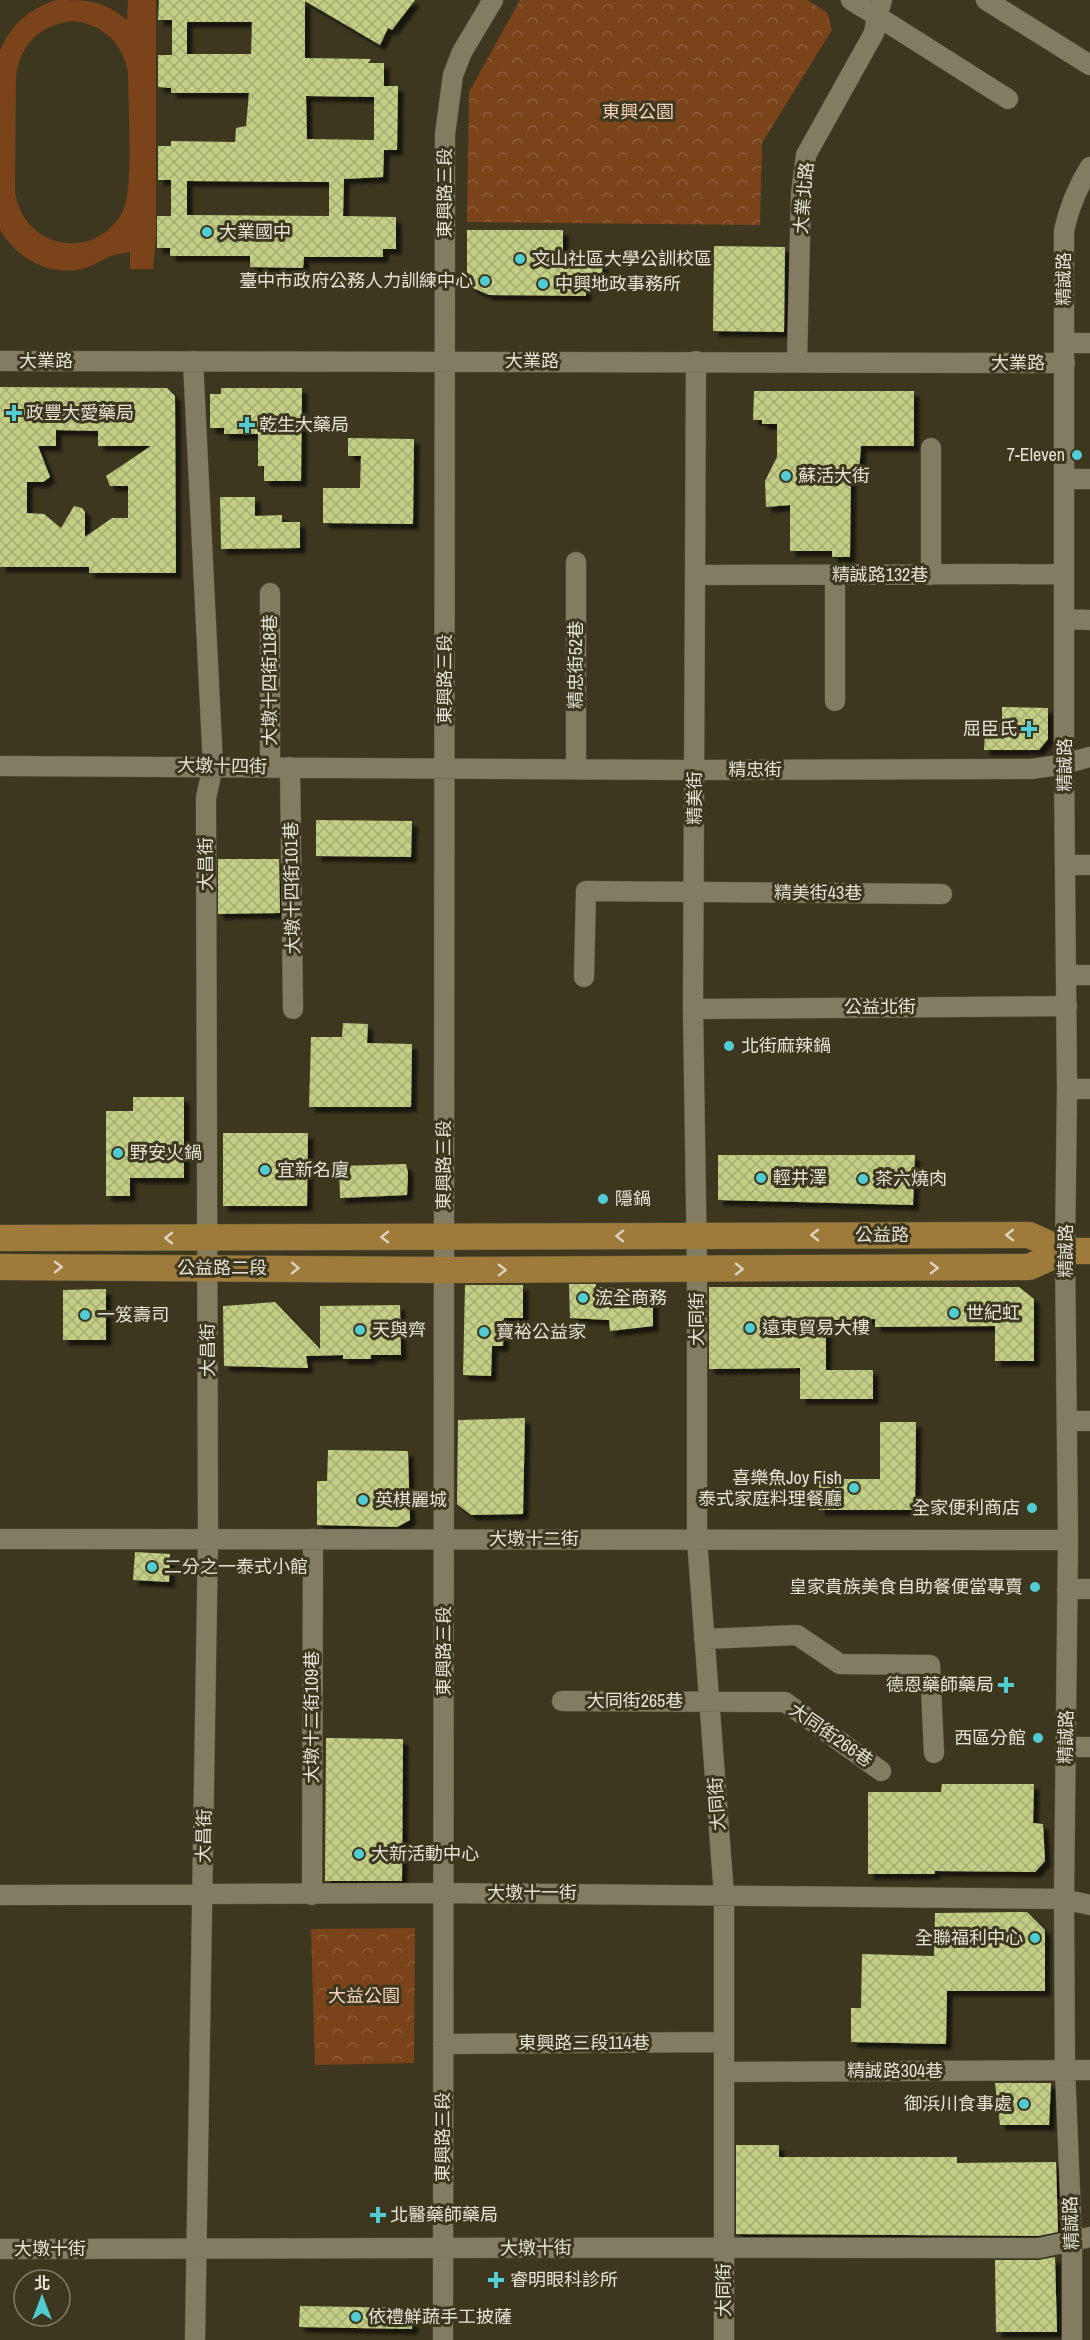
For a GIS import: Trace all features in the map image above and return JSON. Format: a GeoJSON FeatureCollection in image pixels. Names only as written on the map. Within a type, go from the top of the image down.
{"type":"FeatureCollection","features":[{"type":"Feature","properties":{"kind":"main road","name":"公益路"},"geometry":{"type":"LineString","coordinates":[[444,1237],[1029,1235],[1078,1251]]}},
{"type":"Feature","properties":{"kind":"main road","name":"公益路二段"},"geometry":{"type":"LineString","coordinates":[[0,1238],[444,1237]]}},
{"type":"Feature","properties":{"kind":"main road","name":"公益路"},"geometry":{"type":"LineString","coordinates":[[444,1270],[1029,1268],[1078,1251]]}},
{"type":"Feature","properties":{"kind":"main road","name":"公益路二段"},"geometry":{"type":"LineString","coordinates":[[0,1267],[444,1270]]}},
{"type":"Feature","properties":{"kind":"street","name":"東興路三段"},"geometry":{"type":"LineString","coordinates":[[443,2340],[445,134],[453,75],[462,52],[493,0]]}},
{"type":"Feature","properties":{"kind":"street"},"geometry":{"type":"LineString","coordinates":[[851,0],[879,8],[1008,99]]}},
{"type":"Feature","properties":{"kind":"street"},"geometry":{"type":"LineString","coordinates":[[986,0],[1090,65]]}},
{"type":"Feature","properties":{"kind":"street","name":"大業北路"},"geometry":{"type":"LineString","coordinates":[[797,361],[801,194],[806,155],[874,33],[879,8]]}},
{"type":"Feature","properties":{"kind":"street","name":"精誠路"},"geometry":{"type":"LineString","coordinates":[[1072,2340],[1081,2239],[1065,2069],[1064,1899],[1068,1420],[1078,1251],[1067,1089],[1064,231],[1077,189],[1090,168]]}},
{"type":"Feature","properties":{"kind":"street"},"geometry":{"type":"LineString","coordinates":[[1065,343],[1090,343]]}},
{"type":"Feature","properties":{"kind":"street","name":"大業路"},"geometry":{"type":"LineString","coordinates":[[0,361],[1065,363]]}},
{"type":"Feature","properties":{"kind":"street","name":"大昌街"},"geometry":{"type":"LineString","coordinates":[[193,361],[213,766],[206,798],[208,1539],[195,2340]]}},
{"type":"Feature","properties":{"kind":"street","name":"精美街"},"geometry":{"type":"LineString","coordinates":[[696,361],[693,1009],[696,1235]]}},
{"type":"Feature","properties":{"kind":"street"},"geometry":{"type":"LineString","coordinates":[[931,448],[931,575]]}},
{"type":"Feature","properties":{"kind":"street"},"geometry":{"type":"LineString","coordinates":[[1065,479],[1090,479]]}},
{"type":"Feature","properties":{"kind":"street","name":"精忠街52巷"},"geometry":{"type":"LineString","coordinates":[[576,562],[576,769]]}},
{"type":"Feature","properties":{"kind":"street","name":"精誠路132巷"},"geometry":{"type":"LineString","coordinates":[[695,575],[1065,574]]}},
{"type":"Feature","properties":{"kind":"street"},"geometry":{"type":"LineString","coordinates":[[835,575],[835,701]]}},
{"type":"Feature","properties":{"kind":"street","name":"大墩十四街118巷"},"geometry":{"type":"LineString","coordinates":[[270,593],[280,767]]}},
{"type":"Feature","properties":{"kind":"street"},"geometry":{"type":"LineString","coordinates":[[1065,619],[1090,620]]}},
{"type":"Feature","properties":{"kind":"street","name":"精忠街"},"geometry":{"type":"LineString","coordinates":[[445,767],[695,770],[1032,769],[1090,757]]}},
{"type":"Feature","properties":{"kind":"street","name":"大墩十四街"},"geometry":{"type":"LineString","coordinates":[[0,766],[445,767]]}},
{"type":"Feature","properties":{"kind":"street","name":"大墩十四街101巷"},"geometry":{"type":"LineString","coordinates":[[280,767],[294,1009]]}},
{"type":"Feature","properties":{"kind":"street"},"geometry":{"type":"LineString","coordinates":[[1066,865],[1090,865]]}},
{"type":"Feature","properties":{"kind":"street","name":"精美街43巷"},"geometry":{"type":"LineString","coordinates":[[584,976],[586,891],[942,894]]}},
{"type":"Feature","properties":{"kind":"street"},"geometry":{"type":"LineString","coordinates":[[1066,975],[1090,975]]}},
{"type":"Feature","properties":{"kind":"street","name":"公益北街"},"geometry":{"type":"LineString","coordinates":[[693,1009],[1067,1006]]}},
{"type":"Feature","properties":{"kind":"street"},"geometry":{"type":"LineString","coordinates":[[1067,1089],[1090,1089]]}},
{"type":"Feature","properties":{"kind":"street"},"geometry":{"type":"LineString","coordinates":[[696,1235],[697,1269]]}},
{"type":"Feature","properties":{"kind":"street","name":"大同街"},"geometry":{"type":"LineString","coordinates":[[697,1269],[697,1540],[724,1895],[724,2340]]}},
{"type":"Feature","properties":{"kind":"street"},"geometry":{"type":"LineString","coordinates":[[1068,1420],[1090,1421]]}},
{"type":"Feature","properties":{"kind":"street","name":"大墩十二街"},"geometry":{"type":"LineString","coordinates":[[0,1539],[1068,1540]]}},
{"type":"Feature","properties":{"kind":"street","name":"大墩十二街109巷"},"geometry":{"type":"LineString","coordinates":[[312,1895],[313,1539]]}},
{"type":"Feature","properties":{"kind":"street"},"geometry":{"type":"LineString","coordinates":[[1067,1589],[1090,1589]]}},
{"type":"Feature","properties":{"kind":"street"},"geometry":{"type":"LineString","coordinates":[[704,1639],[797,1635],[840,1664],[930,1665],[934,1753]]}},
{"type":"Feature","properties":{"kind":"street","name":"大同街265巷"},"geometry":{"type":"LineString","coordinates":[[562,1701],[709,1701]]}},
{"type":"Feature","properties":{"kind":"street","name":"大同街266巷"},"geometry":{"type":"LineString","coordinates":[[709,1701],[785,1702],[881,1771]]}},
{"type":"Feature","properties":{"kind":"street"},"geometry":{"type":"LineString","coordinates":[[1065,1747],[1090,1748]]}},
{"type":"Feature","properties":{"kind":"street","name":"大墩十一街"},"geometry":{"type":"LineString","coordinates":[[0,1895],[444,1893],[724,1895],[1064,1899],[1090,1905]]}},
{"type":"Feature","properties":{"kind":"street","name":"東興路三段114巷"},"geometry":{"type":"LineString","coordinates":[[443,2044],[724,2042]]}},
{"type":"Feature","properties":{"kind":"street","name":"精誠路304巷"},"geometry":{"type":"LineString","coordinates":[[724,2072],[1090,2070]]}},
{"type":"Feature","properties":{"kind":"street","name":"大墩十街"},"geometry":{"type":"LineString","coordinates":[[0,2249],[443,2249],[724,2246],[1039,2248],[1081,2239]]}},
{"type":"Feature","properties":{"kind":"green space"},"geometry":{"type":"Polygon","coordinates":[[[56,0],[94,2],[110,8],[127,20],[128,0],[156,0],[156,237],[153,269],[130,269],[130,252],[113,256],[82,269],[57,270],[25,257],[0,230],[0,51],[15,25],[29,13],[56,0]],[[72,21],[60,23],[33,38],[22,55],[16,77],[15,192],[17,200],[23,215],[32,227],[45,237],[68,243],[94,239],[111,227],[123,211],[128,184],[128,73],[125,62],[122,53],[110,37],[93,26],[72,21]]]}},
{"type":"Feature","properties":{"kind":"green space","name":"東興公園"},"geometry":{"type":"Polygon","coordinates":[[[520,0],[807,0],[827,12],[832,30],[762,143],[760,225],[467,222],[469,92],[520,0]]]}},
{"type":"Feature","properties":{"kind":"green space","name":"大益公園"},"geometry":{"type":"Polygon","coordinates":[[[415,1928],[414,2063],[315,2065],[311,1929],[415,1928]]]}},
{"type":"Feature","properties":{"kind":"building"},"geometry":{"type":"Polygon","coordinates":[[[159,0],[415,0],[392,30],[388,28],[380,45],[305,1],[305,58],[371,59],[368,63],[384,63],[384,86],[398,86],[397,150],[384,150],[383,177],[344,179],[343,216],[396,217],[396,249],[383,249],[383,257],[304,257],[303,268],[250,267],[250,256],[170,256],[170,248],[157,248],[157,216],[171,216],[171,180],[158,180],[158,146],[171,146],[171,141],[235,142],[236,128],[246,126],[249,93],[171,93],[171,88],[158,87],[158,55],[172,55],[172,20],[158,20],[159,0]],[[187,22],[187,54],[251,54],[252,22],[187,22]],[[306,96],[307,139],[374,140],[374,97],[306,96]],[[187,181],[187,215],[329,216],[329,182],[187,181]]]}},
{"type":"Feature","properties":{"kind":"building"},"geometry":{"type":"Polygon","coordinates":[[[467,230],[563,230],[563,251],[603,252],[602,273],[586,273],[586,296],[489,295],[473,288],[467,280],[467,230]]]}},
{"type":"Feature","properties":{"kind":"building"},"geometry":{"type":"Polygon","coordinates":[[[714,246],[785,247],[784,332],[713,331],[714,246]]]}},
{"type":"Feature","properties":{"kind":"building"},"geometry":{"type":"Polygon","coordinates":[[[0,387],[167,388],[175,396],[176,573],[89,573],[89,567],[0,567],[0,387]],[[56,430],[56,446],[38,446],[50,477],[43,482],[27,482],[27,513],[44,514],[61,528],[74,506],[82,508],[85,512],[85,537],[112,518],[128,518],[128,486],[110,486],[106,476],[151,446],[98,446],[98,431],[56,430]]]}},
{"type":"Feature","properties":{"kind":"building"},"geometry":{"type":"Polygon","coordinates":[[[221,388],[302,388],[301,481],[264,481],[264,466],[258,466],[258,434],[224,434],[224,428],[210,428],[210,394],[221,394],[221,388]]]}},
{"type":"Feature","properties":{"kind":"building","name":"蘇活大街"},"geometry":{"type":"Polygon","coordinates":[[[754,391],[914,391],[914,446],[861,446],[859,471],[851,471],[850,557],[832,557],[832,551],[790,551],[790,505],[766,507],[765,481],[777,457],[777,424],[762,424],[762,420],[753,420],[754,391]]]}},
{"type":"Feature","properties":{"kind":"building"},"geometry":{"type":"Polygon","coordinates":[[[348,438],[414,439],[413,524],[323,523],[323,488],[360,488],[361,456],[348,456],[348,438]]]}},
{"type":"Feature","properties":{"kind":"building"},"geometry":{"type":"Polygon","coordinates":[[[220,497],[255,497],[255,516],[282,515],[282,522],[300,522],[300,548],[221,549],[220,497]]]}},
{"type":"Feature","properties":{"kind":"building"},"geometry":{"type":"Polygon","coordinates":[[[1002,707],[1048,708],[1048,739],[1039,750],[984,750],[986,719],[1002,719],[1002,707]]]}},
{"type":"Feature","properties":{"kind":"building"},"geometry":{"type":"Polygon","coordinates":[[[316,820],[412,821],[411,857],[316,856],[316,820]]]}},
{"type":"Feature","properties":{"kind":"building"},"geometry":{"type":"Polygon","coordinates":[[[218,859],[279,859],[280,913],[218,914],[218,859]]]}},
{"type":"Feature","properties":{"kind":"building"},"geometry":{"type":"Polygon","coordinates":[[[343,1023],[368,1024],[367,1043],[412,1044],[411,1107],[309,1107],[311,1037],[342,1037],[343,1023]]]}},
{"type":"Feature","properties":{"kind":"building"},"geometry":{"type":"Polygon","coordinates":[[[133,1097],[184,1097],[184,1178],[130,1178],[130,1196],[106,1196],[106,1111],[133,1111],[133,1097]]]}},
{"type":"Feature","properties":{"kind":"building","name":"宜新名廈"},"geometry":{"type":"Polygon","coordinates":[[[223,1133],[308,1133],[307,1206],[223,1206],[223,1133]]]}},
{"type":"Feature","properties":{"kind":"building"},"geometry":{"type":"Polygon","coordinates":[[[718,1155],[915,1155],[913,1205],[718,1200],[718,1155]]]}},
{"type":"Feature","properties":{"kind":"building"},"geometry":{"type":"Polygon","coordinates":[[[406,1164],[407,1195],[340,1198],[339,1166],[406,1164]]]}},
{"type":"Feature","properties":{"kind":"building"},"geometry":{"type":"Polygon","coordinates":[[[569,1284],[596,1284],[596,1287],[653,1290],[653,1326],[610,1331],[609,1320],[570,1318],[569,1284]]]}},
{"type":"Feature","properties":{"kind":"building","name":"寶裕公益家"},"geometry":{"type":"Polygon","coordinates":[[[465,1285],[523,1285],[523,1318],[504,1318],[503,1346],[492,1346],[491,1376],[463,1375],[465,1285]]]}},
{"type":"Feature","properties":{"kind":"building"},"geometry":{"type":"Polygon","coordinates":[[[709,1287],[1019,1287],[1034,1299],[1034,1361],[995,1361],[995,1326],[875,1327],[875,1319],[826,1320],[826,1370],[873,1370],[873,1399],[800,1399],[800,1368],[709,1369],[709,1287]]]}},
{"type":"Feature","properties":{"kind":"building","name":"一笈壽司"},"geometry":{"type":"Polygon","coordinates":[[[106,1289],[106,1340],[63,1340],[63,1290],[106,1289]]]}},
{"type":"Feature","properties":{"kind":"building"},"geometry":{"type":"Polygon","coordinates":[[[275,1302],[320,1349],[320,1306],[400,1305],[401,1355],[371,1355],[371,1359],[343,1359],[343,1355],[306,1356],[308,1368],[224,1366],[223,1306],[275,1302]]]}},
{"type":"Feature","properties":{"kind":"building"},"geometry":{"type":"Polygon","coordinates":[[[525,1418],[523,1514],[471,1515],[457,1504],[458,1420],[525,1418]]]}},
{"type":"Feature","properties":{"kind":"building"},"geometry":{"type":"Polygon","coordinates":[[[880,1422],[916,1422],[915,1510],[819,1510],[819,1479],[880,1479],[880,1422]]]}},
{"type":"Feature","properties":{"kind":"building","name":"英棋麗城"},"geometry":{"type":"Polygon","coordinates":[[[328,1450],[408,1451],[410,1520],[397,1527],[317,1525],[317,1481],[327,1481],[328,1450]]]}},
{"type":"Feature","properties":{"kind":"building","name":"二分之一泰式小館"},"geometry":{"type":"Polygon","coordinates":[[[135,1552],[170,1554],[169,1582],[133,1580],[135,1552]]]}},
{"type":"Feature","properties":{"kind":"building"},"geometry":{"type":"Polygon","coordinates":[[[326,1738],[403,1739],[402,1881],[325,1881],[326,1738]]]}},
{"type":"Feature","properties":{"kind":"building"},"geometry":{"type":"Polygon","coordinates":[[[942,1784],[1034,1784],[1033,1823],[1043,1824],[1045,1861],[1035,1872],[935,1871],[935,1874],[868,1874],[868,1792],[941,1792],[942,1784]]]}},
{"type":"Feature","properties":{"kind":"building"},"geometry":{"type":"Polygon","coordinates":[[[1027,1912],[1045,1930],[1045,1991],[947,1991],[946,2044],[851,2042],[851,2008],[861,2008],[862,1954],[934,1956],[935,1913],[1027,1912]]]}},
{"type":"Feature","properties":{"kind":"building","name":"御浜川食事處"},"geometry":{"type":"Polygon","coordinates":[[[995,2083],[1051,2083],[1049,2125],[1000,2125],[995,2083]]]}},
{"type":"Feature","properties":{"kind":"building"},"geometry":{"type":"Polygon","coordinates":[[[736,2145],[779,2145],[779,2157],[957,2157],[957,2163],[1056,2162],[1058,2232],[1038,2236],[736,2234],[736,2145]]]}},
{"type":"Feature","properties":{"kind":"building"},"geometry":{"type":"Polygon","coordinates":[[[1055,2257],[1057,2332],[996,2332],[995,2260],[1039,2260],[1055,2257]]]}},
{"type":"Feature","properties":{"kind":"building","name":"依禮鮮蔬手工披薩"},"geometry":{"type":"Polygon","coordinates":[[[300,2306],[413,2308],[412,2329],[299,2327],[300,2306]]]}},
{"type":"Feature","properties":{"kind":"place","name":"大業國中"},"geometry":{"type":"Point","coordinates":[207,232]}},
{"type":"Feature","properties":{"kind":"place","name":"文山社區大學公訓校區"},"geometry":{"type":"Point","coordinates":[520,259]}},
{"type":"Feature","properties":{"kind":"place","name":"臺中市政府公務人力訓練中心"},"geometry":{"type":"Point","coordinates":[485,281]}},
{"type":"Feature","properties":{"kind":"place","name":"中興地政事務所"},"geometry":{"type":"Point","coordinates":[543,284]}},
{"type":"Feature","properties":{"kind":"place","name":"政豐大愛藥局"},"geometry":{"type":"Point","coordinates":[14,413]}},
{"type":"Feature","properties":{"kind":"place","name":"乾生大藥局"},"geometry":{"type":"Point","coordinates":[247,425]}},
{"type":"Feature","properties":{"kind":"place","name":"7-Eleven"},"geometry":{"type":"Point","coordinates":[1077,455]}},
{"type":"Feature","properties":{"kind":"place","name":"蘇活大街"},"geometry":{"type":"Point","coordinates":[786,476]}},
{"type":"Feature","properties":{"kind":"place","name":"屈臣氏"},"geometry":{"type":"Point","coordinates":[1029,729]}},
{"type":"Feature","properties":{"kind":"place","name":"北街麻辣鍋"},"geometry":{"type":"Point","coordinates":[729,1046]}},
{"type":"Feature","properties":{"kind":"place","name":"野安火鍋"},"geometry":{"type":"Point","coordinates":[118,1153]}},
{"type":"Feature","properties":{"kind":"place","name":"宜新名廈"},"geometry":{"type":"Point","coordinates":[265,1170]}},
{"type":"Feature","properties":{"kind":"place","name":"輕井澤"},"geometry":{"type":"Point","coordinates":[761,1178]}},
{"type":"Feature","properties":{"kind":"place","name":"茶六燒肉"},"geometry":{"type":"Point","coordinates":[863,1179]}},
{"type":"Feature","properties":{"kind":"place","name":"隱鍋"},"geometry":{"type":"Point","coordinates":[603,1199]}},
{"type":"Feature","properties":{"kind":"place","name":"浤全商務"},"geometry":{"type":"Point","coordinates":[583,1298]}},
{"type":"Feature","properties":{"kind":"place","name":"世紀虹"},"geometry":{"type":"Point","coordinates":[954,1313]}},
{"type":"Feature","properties":{"kind":"place","name":"一笈壽司"},"geometry":{"type":"Point","coordinates":[85,1315]}},
{"type":"Feature","properties":{"kind":"place","name":"遠東貿易大樓"},"geometry":{"type":"Point","coordinates":[750,1328]}},
{"type":"Feature","properties":{"kind":"place","name":"天與齊"},"geometry":{"type":"Point","coordinates":[360,1330]}},
{"type":"Feature","properties":{"kind":"place","name":"寶裕公益家"},"geometry":{"type":"Point","coordinates":[484,1332]}},
{"type":"Feature","properties":{"kind":"place","name":"喜樂魚Joy Fish 泰式家庭料理餐廳"},"geometry":{"type":"Point","coordinates":[854,1488]}},
{"type":"Feature","properties":{"kind":"place","name":"英棋麗城"},"geometry":{"type":"Point","coordinates":[363,1500]}},
{"type":"Feature","properties":{"kind":"place","name":"全家便利商店"},"geometry":{"type":"Point","coordinates":[1032,1508]}},
{"type":"Feature","properties":{"kind":"place","name":"二分之一泰式小館"},"geometry":{"type":"Point","coordinates":[152,1567]}},
{"type":"Feature","properties":{"kind":"place","name":"皇家貴族美食自助餐便當專賣"},"geometry":{"type":"Point","coordinates":[1035,1587]}},
{"type":"Feature","properties":{"kind":"place","name":"德恩藥師藥局"},"geometry":{"type":"Point","coordinates":[1006,1685]}},
{"type":"Feature","properties":{"kind":"place","name":"西區分館"},"geometry":{"type":"Point","coordinates":[1038,1738]}},
{"type":"Feature","properties":{"kind":"place","name":"大新活動中心"},"geometry":{"type":"Point","coordinates":[359,1854]}},
{"type":"Feature","properties":{"kind":"place","name":"全聯福利中心"},"geometry":{"type":"Point","coordinates":[1035,1938]}},
{"type":"Feature","properties":{"kind":"place","name":"御浜川食事處"},"geometry":{"type":"Point","coordinates":[1024,2104]}},
{"type":"Feature","properties":{"kind":"place","name":"北醫藥師藥局"},"geometry":{"type":"Point","coordinates":[378,2215]}},
{"type":"Feature","properties":{"kind":"place","name":"睿明眼科診所"},"geometry":{"type":"Point","coordinates":[496,2280]}},
{"type":"Feature","properties":{"kind":"place","name":"依禮鮮蔬手工披薩"},"geometry":{"type":"Point","coordinates":[356,2317]}}]}
